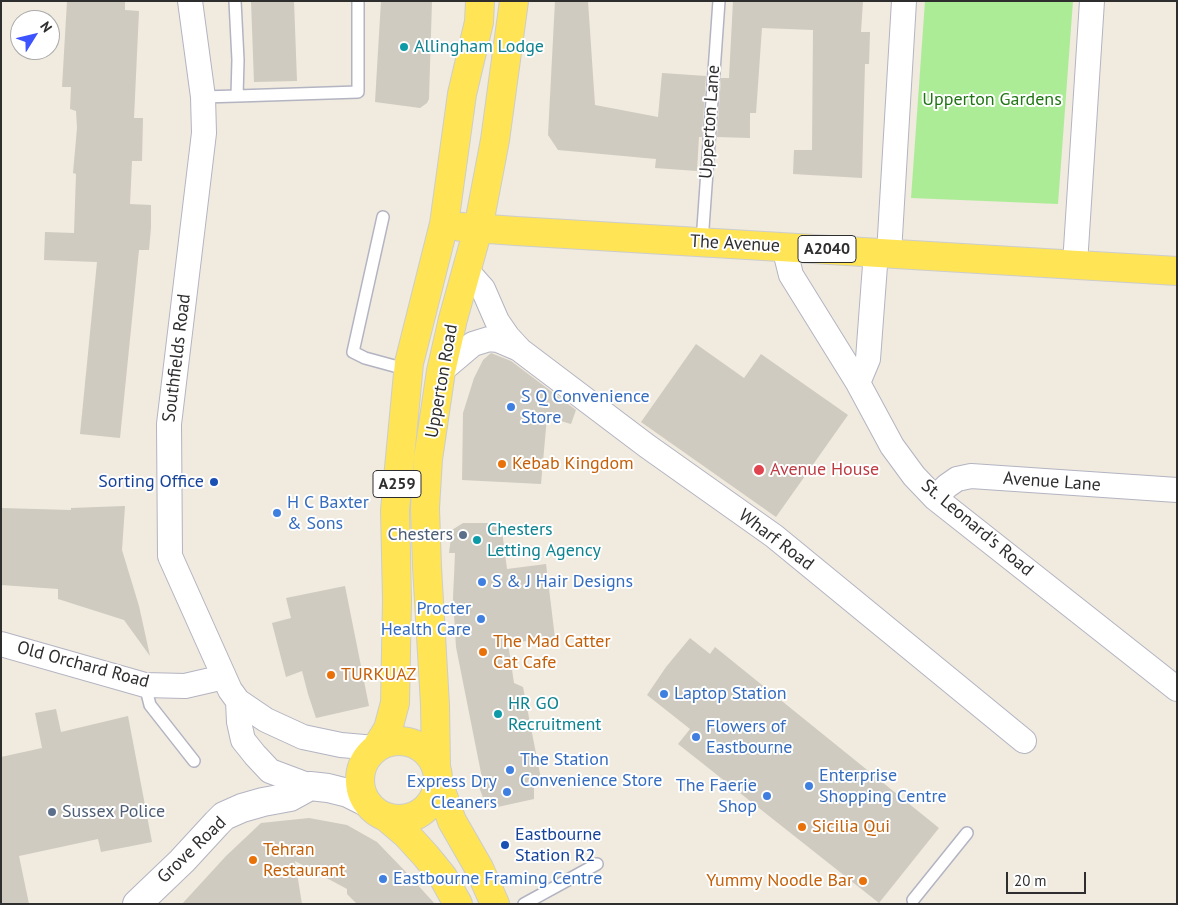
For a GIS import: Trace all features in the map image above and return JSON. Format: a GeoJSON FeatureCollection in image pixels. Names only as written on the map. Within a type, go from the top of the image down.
{"type":"FeatureCollection","features":[{"type":"Feature","properties":{"kind":"main road","name":"Upperton Road"},"geometry":{"type":"LineString","coordinates":[[377,747],[388,729],[395,703],[397,600],[395,510],[408,370],[444,224],[462,94],[479,22],[480,1]]}},
{"type":"Feature","properties":{"kind":"main road","name":"Upperton Road"},"geometry":{"type":"LineString","coordinates":[[437,774],[435,705],[429,619],[426,508],[428,459],[441,371],[478,229],[498,121],[514,1]]}},
{"type":"Feature","properties":{"kind":"main road","name":"The Avenue"},"geometry":{"type":"LineString","coordinates":[[444,224],[478,229],[1177,271]]}},
{"type":"Feature","properties":{"kind":"main road"},"geometry":{"type":"LineString","coordinates":[[376,809],[398,819],[410,818],[430,804],[436,794],[437,774],[429,755],[420,746],[408,741],[395,740],[377,747],[364,762],[360,775],[360,788],[376,809],[406,834],[426,856],[443,877],[458,904]]}},
{"type":"Feature","properties":{"kind":"main road","name":"A259"},"geometry":{"type":"LineString","coordinates":[[437,774],[452,821],[479,868],[495,904]]}},
{"type":"Feature","properties":{"kind":"street","name":"Southfields Road"},"geometry":{"type":"LineString","coordinates":[[190,1],[203,97],[204,133],[169,424],[170,556],[224,677],[238,702],[239,722],[243,740],[255,755],[270,771],[310,786],[341,792],[376,809]]}},
{"type":"Feature","properties":{"kind":"street"},"geometry":{"type":"LineString","coordinates":[[858,383],[868,359],[882,252],[904,1]]}},
{"type":"Feature","properties":{"kind":"street"},"geometry":{"type":"LineString","coordinates":[[1075,264],[1092,1]]}},
{"type":"Feature","properties":{"kind":"street","name":"St. Leonard's Road"},"geometry":{"type":"LineString","coordinates":[[784,247],[791,275],[858,383],[892,446],[914,476],[935,498],[1177,689]]}},
{"type":"Feature","properties":{"kind":"street","name":"Wharf Road"},"geometry":{"type":"LineString","coordinates":[[467,271],[483,288],[497,321],[520,350],[647,446],[774,536],[1024,741]]}},
{"type":"Feature","properties":{"kind":"street","name":"Wharf Road"},"geometry":{"type":"LineString","coordinates":[[441,371],[473,344],[489,339],[498,340],[520,350]]}},
{"type":"Feature","properties":{"kind":"street","name":"Avenue Lane"},"geometry":{"type":"LineString","coordinates":[[935,498],[957,479],[971,476],[1177,490]]}},
{"type":"Feature","properties":{"kind":"street","name":"Old Orchard Road"},"geometry":{"type":"LineString","coordinates":[[1,644],[145,684],[185,686],[224,677]]}},
{"type":"Feature","properties":{"kind":"street","name":"Southfields Road"},"geometry":{"type":"LineString","coordinates":[[238,702],[266,720],[302,737],[341,745],[377,747]]}},
{"type":"Feature","properties":{"kind":"street","name":"Grove Road"},"geometry":{"type":"LineString","coordinates":[[137,904],[182,861],[224,816],[263,802],[290,798],[310,786]]}},
{"type":"Feature","properties":{"kind":"lane"},"geometry":{"type":"LineString","coordinates":[[235,1],[238,60],[237,96]]}},
{"type":"Feature","properties":{"kind":"lane"},"geometry":{"type":"LineString","coordinates":[[203,97],[358,92],[358,1]]}},
{"type":"Feature","properties":{"kind":"lane","name":"Upperton Lane"},"geometry":{"type":"LineString","coordinates":[[702,242],[719,1]]}},
{"type":"Feature","properties":{"kind":"lane"},"geometry":{"type":"LineString","coordinates":[[383,217],[353,352],[365,358],[408,370]]}},
{"type":"Feature","properties":{"kind":"lane"},"geometry":{"type":"LineString","coordinates":[[145,684],[150,705],[194,762]]}},
{"type":"Feature","properties":{"kind":"lane"},"geometry":{"type":"LineString","coordinates":[[913,900],[967,832]]}},
{"type":"Feature","properties":{"kind":"lane"},"geometry":{"type":"LineString","coordinates":[[524,904],[597,864]]}},
{"type":"Feature","properties":{"kind":"green space","name":"Upperton Gardens"},"geometry":{"type":"Polygon","coordinates":[[[925,1],[1073,1],[1058,204],[911,198],[925,1]]]}},
{"type":"Feature","properties":{"kind":"building"},"geometry":{"type":"Polygon","coordinates":[[[67,1],[125,1],[125,10],[139,11],[134,118],[143,118],[142,161],[132,161],[130,204],[151,205],[151,227],[149,250],[139,250],[120,438],[80,434],[97,262],[44,260],[45,232],[74,233],[76,174],[73,173],[77,128],[76,111],[70,109],[71,87],[62,87],[67,1]]]}},
{"type":"Feature","properties":{"kind":"building"},"geometry":{"type":"Polygon","coordinates":[[[251,1],[294,1],[297,81],[254,82],[251,1]]]}},
{"type":"Feature","properties":{"kind":"building","name":"Allingham Lodge"},"geometry":{"type":"Polygon","coordinates":[[[381,1],[432,1],[429,99],[420,108],[375,102],[381,1]]]}},
{"type":"Feature","properties":{"kind":"building"},"geometry":{"type":"Polygon","coordinates":[[[555,1],[588,1],[595,105],[658,117],[662,73],[706,76],[702,137],[699,137],[697,171],[655,168],[656,159],[558,150],[548,135],[555,1]]]}},
{"type":"Feature","properties":{"kind":"building"},"geometry":{"type":"Polygon","coordinates":[[[733,1],[863,1],[861,32],[870,32],[869,64],[865,64],[862,178],[793,174],[794,150],[812,150],[813,30],[762,28],[756,113],[750,113],[750,138],[717,137],[721,78],[729,78],[733,1]]]}},
{"type":"Feature","properties":{"kind":"building","name":"Avenue House"},"geometry":{"type":"Polygon","coordinates":[[[696,344],[744,378],[761,354],[848,415],[776,517],[641,422],[696,344]]]}},
{"type":"Feature","properties":{"kind":"building"},"geometry":{"type":"Polygon","coordinates":[[[491,353],[511,361],[576,410],[571,424],[547,417],[541,484],[462,480],[463,413],[474,378],[483,360],[491,353]]]}},
{"type":"Feature","properties":{"kind":"building"},"geometry":{"type":"Polygon","coordinates":[[[125,506],[122,550],[139,606],[150,656],[124,620],[58,599],[58,589],[1,585],[1,508],[71,510],[71,508],[125,506]]]}},
{"type":"Feature","properties":{"kind":"building"},"geometry":{"type":"Polygon","coordinates":[[[463,523],[501,523],[507,569],[546,564],[555,638],[508,643],[514,683],[523,687],[541,779],[534,779],[534,799],[493,808],[485,803],[478,784],[483,783],[456,647],[453,598],[455,553],[449,553],[452,530],[463,523]]]}},
{"type":"Feature","properties":{"kind":"building"},"geometry":{"type":"Polygon","coordinates":[[[345,586],[369,706],[316,718],[302,671],[286,677],[272,623],[291,618],[286,598],[345,586]]]}},
{"type":"Feature","properties":{"kind":"building","name":"Enterprise Shopping Centre"},"geometry":{"type":"Polygon","coordinates":[[[690,638],[710,654],[715,647],[939,828],[879,903],[678,744],[690,729],[647,695],[666,667],[690,638]]]}},
{"type":"Feature","properties":{"kind":"building"},"geometry":{"type":"Polygon","coordinates":[[[56,709],[61,732],[128,716],[152,842],[101,852],[98,839],[19,856],[29,904],[1,904],[1,757],[42,748],[35,713],[56,709]]]}},
{"type":"Feature","properties":{"kind":"building"},"geometry":{"type":"Polygon","coordinates":[[[309,818],[347,825],[377,842],[435,904],[357,904],[347,894],[347,889],[295,861],[302,904],[182,904],[226,856],[261,823],[309,818]]]}},
{"type":"Feature","properties":{"kind":"place","name":"Allingham Lodge"},"geometry":{"type":"Point","coordinates":[404,47]}},
{"type":"Feature","properties":{"kind":"place","name":"S Q Convenience Store"},"geometry":{"type":"Point","coordinates":[511,407]}},
{"type":"Feature","properties":{"kind":"place","name":"Kebab Kingdom"},"geometry":{"type":"Point","coordinates":[502,464]}},
{"type":"Feature","properties":{"kind":"place","name":"Avenue House"},"geometry":{"type":"Point","coordinates":[759,470]}},
{"type":"Feature","properties":{"kind":"place","name":"Sorting Office"},"geometry":{"type":"Point","coordinates":[214,482]}},
{"type":"Feature","properties":{"kind":"place","name":"H C Baxter & Sons"},"geometry":{"type":"Point","coordinates":[277,513]}},
{"type":"Feature","properties":{"kind":"place","name":"Chesters"},"geometry":{"type":"Point","coordinates":[463,535]}},
{"type":"Feature","properties":{"kind":"place","name":"Chesters Letting Agency"},"geometry":{"type":"Point","coordinates":[477,540]}},
{"type":"Feature","properties":{"kind":"place","name":"S & J Hair Designs"},"geometry":{"type":"Point","coordinates":[482,582]}},
{"type":"Feature","properties":{"kind":"place","name":"Procter Health Care"},"geometry":{"type":"Point","coordinates":[481,619]}},
{"type":"Feature","properties":{"kind":"place","name":"The Mad Catter Cat Cafe"},"geometry":{"type":"Point","coordinates":[483,652]}},
{"type":"Feature","properties":{"kind":"place","name":"TURKUAZ"},"geometry":{"type":"Point","coordinates":[331,675]}},
{"type":"Feature","properties":{"kind":"place","name":"Laptop Station"},"geometry":{"type":"Point","coordinates":[664,694]}},
{"type":"Feature","properties":{"kind":"place","name":"HR GO Recruitment"},"geometry":{"type":"Point","coordinates":[498,714]}},
{"type":"Feature","properties":{"kind":"place","name":"Flowers of Eastbourne"},"geometry":{"type":"Point","coordinates":[696,737]}},
{"type":"Feature","properties":{"kind":"place","name":"The Station Convenience Store"},"geometry":{"type":"Point","coordinates":[510,770]}},
{"type":"Feature","properties":{"kind":"place","name":"Enterprise Shopping Centre"},"geometry":{"type":"Point","coordinates":[809,786]}},
{"type":"Feature","properties":{"kind":"place","name":"Express Dry Cleaners"},"geometry":{"type":"Point","coordinates":[507,792]}},
{"type":"Feature","properties":{"kind":"place","name":"The Faerie Shop"},"geometry":{"type":"Point","coordinates":[767,796]}},
{"type":"Feature","properties":{"kind":"place","name":"Sussex Police"},"geometry":{"type":"Point","coordinates":[52,812]}},
{"type":"Feature","properties":{"kind":"place","name":"Sicilia Qui"},"geometry":{"type":"Point","coordinates":[802,827]}},
{"type":"Feature","properties":{"kind":"place","name":"Eastbourne Station R2"},"geometry":{"type":"Point","coordinates":[505,845]}},
{"type":"Feature","properties":{"kind":"place","name":"Tehran Restaurant"},"geometry":{"type":"Point","coordinates":[253,860]}},
{"type":"Feature","properties":{"kind":"place","name":"Eastbourne Framing Centre"},"geometry":{"type":"Point","coordinates":[383,879]}},
{"type":"Feature","properties":{"kind":"place","name":"Yummy Noodle Bar"},"geometry":{"type":"Point","coordinates":[863,881]}}]}
